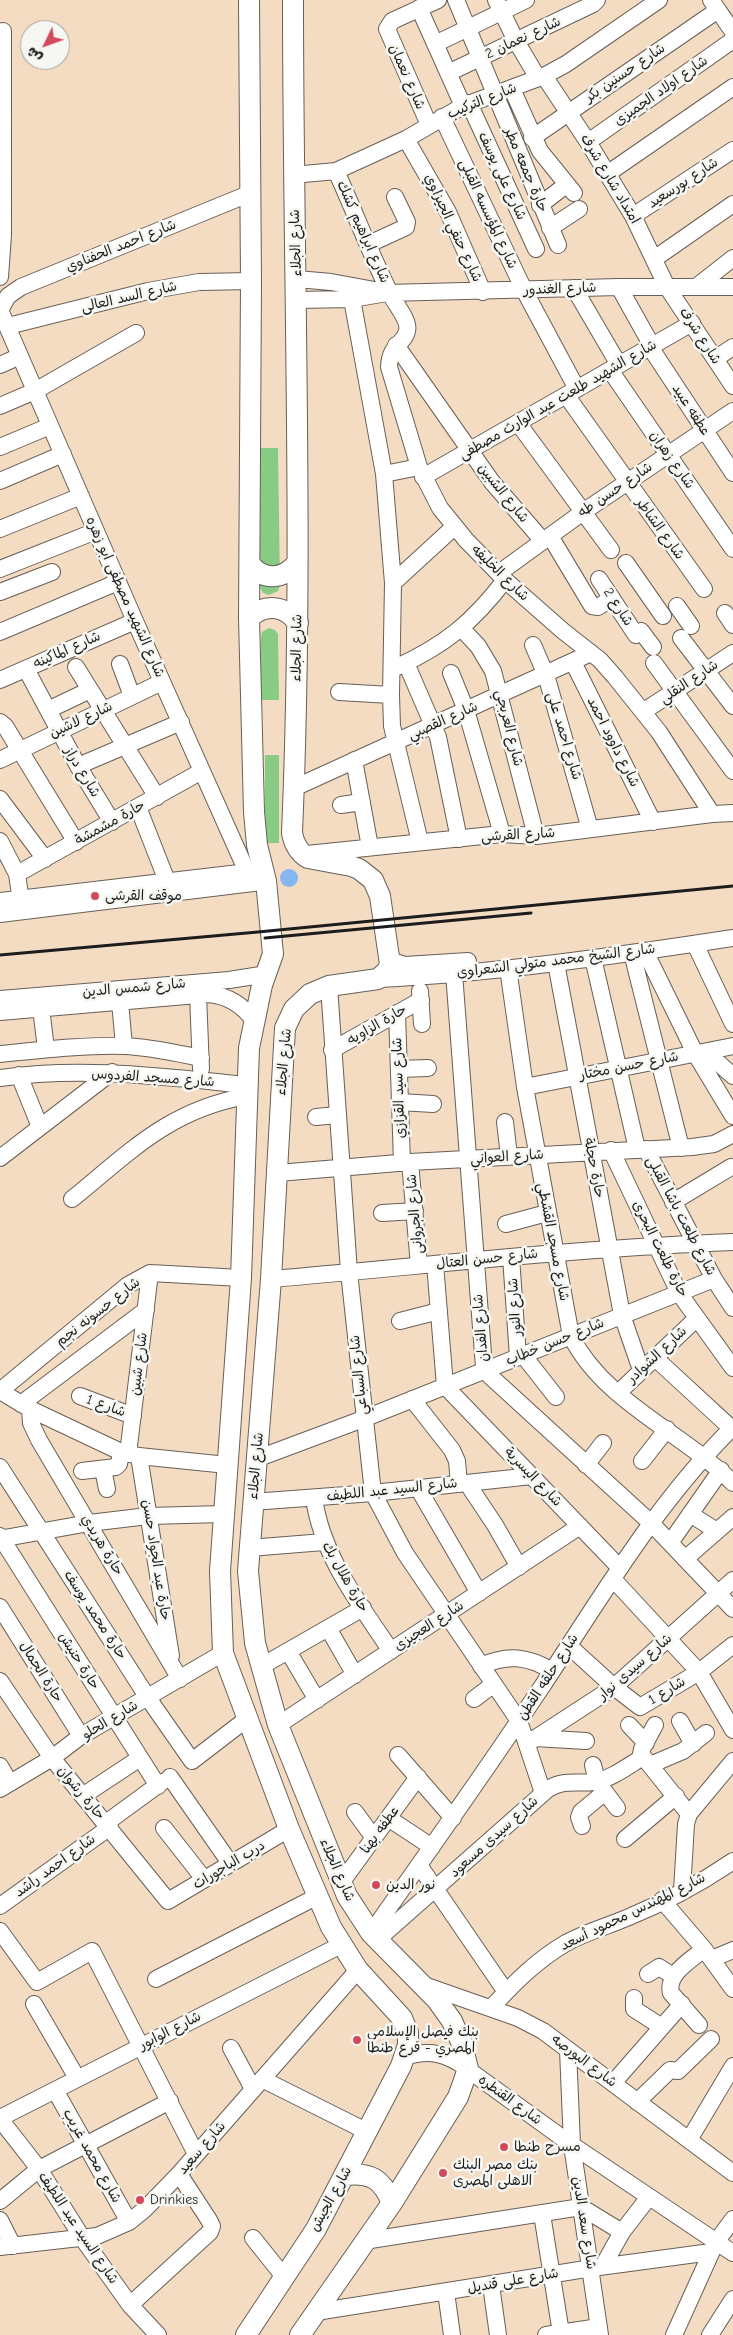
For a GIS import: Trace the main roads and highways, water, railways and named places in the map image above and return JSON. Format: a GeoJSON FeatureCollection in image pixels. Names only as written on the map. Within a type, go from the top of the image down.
{"type":"FeatureCollection","features":[{"type":"Feature","properties":{"kind":"main road","name":"شارع الجلاء"},"geometry":{"type":"LineString","coordinates":[[249,0],[252,281],[249,618],[257,877],[273,954],[262,985],[250,1048],[241,1278],[226,1465],[219,1596],[223,1653],[316,1897],[341,1945],[358,1970],[402,2018],[408,2033],[408,2045],[405,2056]]}},
{"type":"Feature","properties":{"kind":"main road","name":"شارع الجلاء"},"geometry":{"type":"LineString","coordinates":[[293,0],[293,175],[297,279],[298,623],[292,833],[295,845],[302,855],[308,858],[351,866],[359,869],[373,880],[380,896],[390,960],[387,971],[378,979],[329,986],[306,998],[289,1018],[283,1038],[272,1279],[252,1502],[248,1595],[260,1667],[278,1725],[341,1883],[354,1909],[374,1937],[437,2000],[452,2021],[462,2044],[468,2069],[458,2096],[392,2203]]}},
{"type":"Feature","properties":{"kind":"main road"},"geometry":{"type":"LineString","coordinates":[[250,564],[263,575],[273,577],[291,570],[297,563]]}},
{"type":"Feature","properties":{"kind":"main road"},"geometry":{"type":"LineString","coordinates":[[249,618],[255,613],[271,607],[286,611],[298,623]]}},
{"type":"Feature","properties":{"kind":"main road"},"geometry":{"type":"LineString","coordinates":[[247,1096],[256,1112],[266,1114],[280,1108]]}},
{"type":"Feature","properties":{"kind":"main road"},"geometry":{"type":"LineString","coordinates":[[245,1151],[255,1146],[265,1146],[278,1164]]}},
{"type":"Feature","properties":{"kind":"main road"},"geometry":{"type":"LineString","coordinates":[[311,1810],[291,1831],[309,1837],[322,1837]]}},
{"type":"Feature","properties":{"kind":"main road","name":"شارع الجيش"},"geometry":{"type":"LineString","coordinates":[[246,2335],[316,2229],[368,2132],[405,2056]]}},
{"type":"Feature","properties":{"kind":"main road"},"geometry":{"type":"LineString","coordinates":[[300,2335],[392,2203],[386,2189],[375,2178],[360,2173],[345,2175]]}},
{"type":"Feature","properties":{"kind":"water"},"geometry":{"type":"Polygon","coordinates":[[[285,869],[293,869],[298,874],[296,885],[285,887],[280,882],[280,874],[285,869]]]}},
{"type":"Feature","properties":{"kind":"railway"},"geometry":{"type":"LineString","coordinates":[[0,955],[733,886]]}},
{"type":"Feature","properties":{"kind":"railway"},"geometry":{"type":"LineString","coordinates":[[265,938],[531,913]]}},
{"type":"Feature","properties":{"kind":"place","name":"موقف القرشى"},"geometry":{"type":"Point","coordinates":[95,896]}},
{"type":"Feature","properties":{"kind":"place","name":"نور الدين"},"geometry":{"type":"Point","coordinates":[376,1885]}},
{"type":"Feature","properties":{"kind":"place","name":"بنك فيصل الإسلامي المصري - فرع طنطا"},"geometry":{"type":"Point","coordinates":[357,2040]}},
{"type":"Feature","properties":{"kind":"place","name":"مسرح طنطا"},"geometry":{"type":"Point","coordinates":[504,2147]}},
{"type":"Feature","properties":{"kind":"place","name":"بنك مصر البنك الاهلى المصرى"},"geometry":{"type":"Point","coordinates":[443,2173]}},
{"type":"Feature","properties":{"kind":"place","name":"Drinkies"},"geometry":{"type":"Point","coordinates":[140,2200]}}]}
